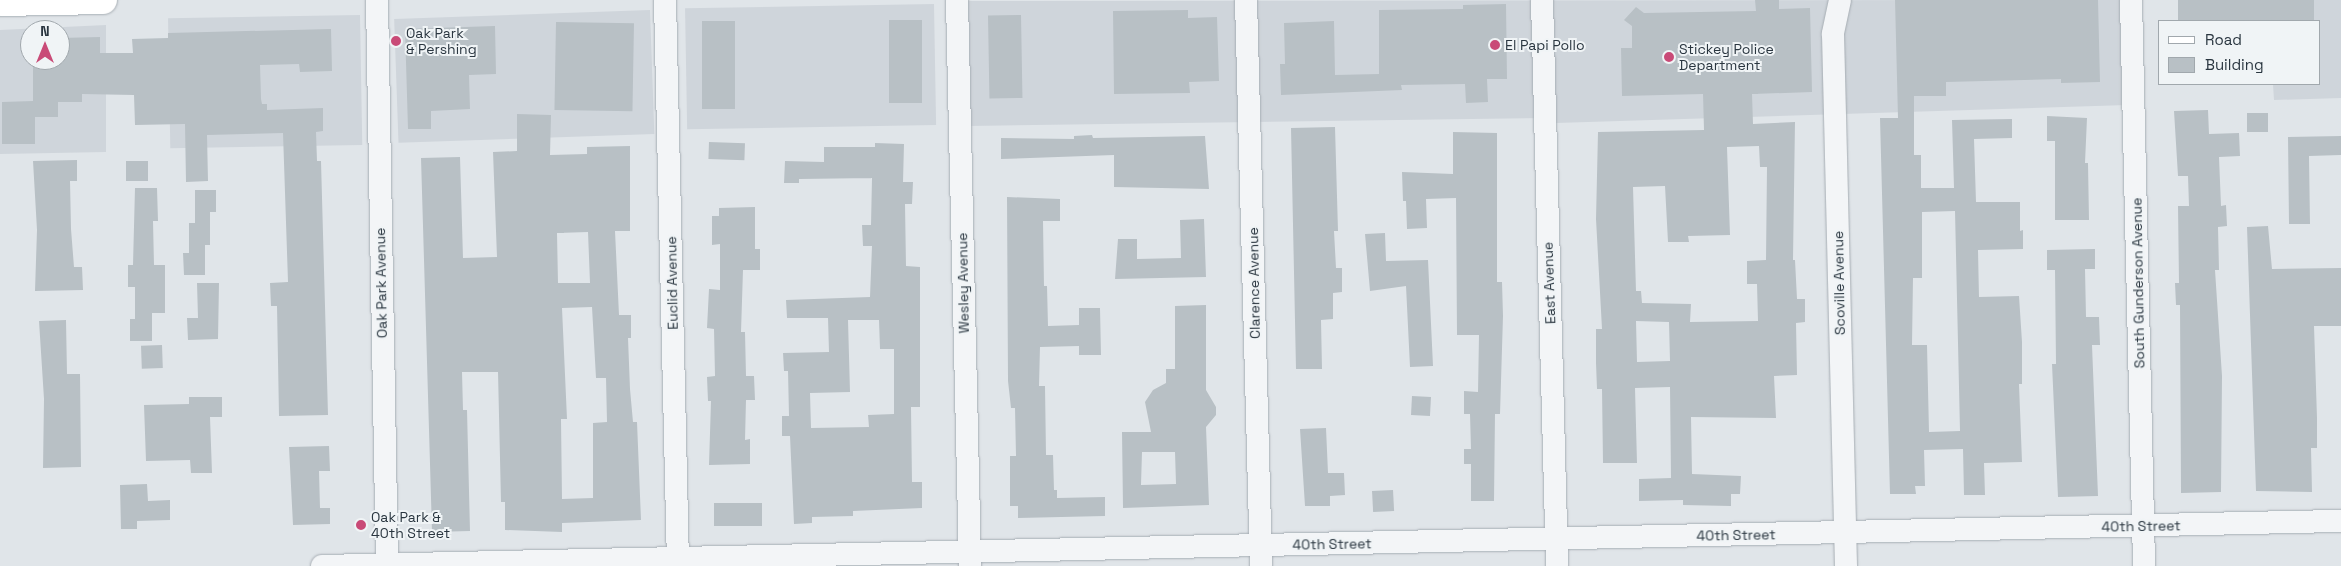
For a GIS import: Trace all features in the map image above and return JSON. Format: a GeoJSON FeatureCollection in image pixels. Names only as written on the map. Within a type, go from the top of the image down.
{"type":"FeatureCollection","features":[{"type":"Feature","properties":{"kind":"main road"},"geometry":{"type":"LineString","coordinates":[[0,2],[103,0]]}},
{"type":"Feature","properties":{"kind":"street","name":"Oak Park Avenue"},"geometry":{"type":"LineString","coordinates":[[377,0],[386,565]]}},
{"type":"Feature","properties":{"kind":"street","name":"Euclid Avenue"},"geometry":{"type":"LineString","coordinates":[[665,0],[678,562]]}},
{"type":"Feature","properties":{"kind":"street","name":"Wesley Avenue"},"geometry":{"type":"LineString","coordinates":[[957,0],[970,559]]}},
{"type":"Feature","properties":{"kind":"street","name":"Clarence Avenue"},"geometry":{"type":"LineString","coordinates":[[1246,0],[1261,556]]}},
{"type":"Feature","properties":{"kind":"street","name":"East Avenue"},"geometry":{"type":"LineString","coordinates":[[1542,0],[1556,566]]}},
{"type":"Feature","properties":{"kind":"street","name":"Scoville Avenue"},"geometry":{"type":"LineString","coordinates":[[1840,0],[1833,34],[1846,566]]}},
{"type":"Feature","properties":{"kind":"street","name":"South Gunderson Avenue"},"geometry":{"type":"LineString","coordinates":[[2132,0],[2144,566]]}},
{"type":"Feature","properties":{"kind":"street","name":"40th Street"},"geometry":{"type":"LineString","coordinates":[[322,566],[1261,556],[1556,539],[2341,521]]}},
{"type":"Feature","properties":{"kind":"shaded area"},"geometry":{"type":"Polygon","coordinates":[[[2123,0],[2127,105],[1556,123],[1550,118],[968,126],[967,1],[2123,0]]]}},
{"type":"Feature","properties":{"kind":"shaded area"},"geometry":{"type":"Polygon","coordinates":[[[2271,0],[2341,0],[2341,98],[2274,100],[2273,85],[2321,85],[2321,20],[2272,20],[2271,0]]]}},
{"type":"Feature","properties":{"kind":"shaded area"},"geometry":{"type":"Polygon","coordinates":[[[934,4],[936,125],[687,129],[685,8],[934,4]]]}},
{"type":"Feature","properties":{"kind":"shaded area"},"geometry":{"type":"Polygon","coordinates":[[[650,10],[654,134],[398,143],[394,19],[650,10]]]}},
{"type":"Feature","properties":{"kind":"shaded area"},"geometry":{"type":"Polygon","coordinates":[[[360,15],[362,145],[170,148],[168,18],[360,15]]]}},
{"type":"Feature","properties":{"kind":"shaded area"},"geometry":{"type":"Polygon","coordinates":[[[106,25],[106,152],[0,154],[0,30],[20,29],[20,70],[70,70],[70,27],[106,25]]]}},
{"type":"Feature","properties":{"kind":"building"},"geometry":{"type":"Polygon","coordinates":[[[1755,0],[1779,0],[1779,9],[1810,8],[1812,92],[1752,94],[1753,124],[1795,122],[1793,260],[1795,260],[1797,299],[1805,299],[1805,322],[1796,323],[1797,375],[1774,376],[1776,418],[1691,417],[1692,474],[1741,476],[1740,494],[1731,494],[1731,506],[1683,505],[1683,500],[1639,501],[1639,479],[1671,478],[1670,387],[1635,388],[1637,463],[1603,463],[1602,389],[1597,389],[1596,363],[1596,329],[1602,329],[1596,219],[1598,132],[1704,130],[1703,94],[1622,96],[1621,48],[1632,48],[1632,26],[1624,20],[1636,7],[1644,13],[1756,11],[1755,0]],[[1759,146],[1727,147],[1730,235],[1688,236],[1689,242],[1668,242],[1665,186],[1633,187],[1636,291],[1641,291],[1642,303],[1691,304],[1690,322],[1758,321],[1757,284],[1747,284],[1747,261],[1766,260],[1767,167],[1760,167],[1759,146]],[[1636,321],[1637,362],[1670,361],[1669,322],[1636,321]]]}},
{"type":"Feature","properties":{"kind":"building"},"geometry":{"type":"Polygon","coordinates":[[[1895,0],[2098,0],[2100,82],[2061,83],[2061,79],[1946,82],[1946,96],[1914,96],[1914,155],[1921,155],[1921,188],[1954,188],[1952,120],[2012,119],[2012,138],[1974,139],[1976,202],[2020,202],[2020,231],[2023,230],[2023,249],[1978,250],[1979,297],[2019,296],[2022,342],[2022,384],[2019,384],[2022,462],[1984,463],[1985,495],[1964,495],[1963,449],[1924,450],[1925,486],[1915,486],[1916,494],[1890,494],[1880,118],[1898,118],[1895,0]],[[1955,211],[1922,212],[1922,278],[1913,278],[1912,345],[1927,345],[1929,432],[1960,431],[1955,211]]]}},
{"type":"Feature","properties":{"kind":"building"},"geometry":{"type":"Polygon","coordinates":[[[2178,0],[2314,0],[2314,20],[2178,20],[2178,0]]]}},
{"type":"Feature","properties":{"kind":"building"},"geometry":{"type":"Polygon","coordinates":[[[1506,4],[1507,79],[1487,79],[1488,102],[1466,103],[1465,84],[1401,85],[1402,90],[1281,95],[1280,64],[1285,64],[1284,23],[1334,21],[1335,75],[1379,74],[1379,10],[1463,9],[1463,5],[1506,4]]]}},
{"type":"Feature","properties":{"kind":"building"},"geometry":{"type":"Polygon","coordinates":[[[1188,10],[1188,18],[1217,17],[1219,81],[1189,82],[1190,93],[1114,94],[1113,11],[1188,10]]]}},
{"type":"Feature","properties":{"kind":"building"},"geometry":{"type":"Polygon","coordinates":[[[1021,15],[1022,98],[989,99],[988,16],[1021,15]]]}},
{"type":"Feature","properties":{"kind":"building"},"geometry":{"type":"Polygon","coordinates":[[[889,20],[922,20],[922,103],[889,103],[889,20]]]}},
{"type":"Feature","properties":{"kind":"building"},"geometry":{"type":"Polygon","coordinates":[[[702,21],[735,21],[735,109],[702,109],[702,21]]]}},
{"type":"Feature","properties":{"kind":"building"},"geometry":{"type":"Polygon","coordinates":[[[556,22],[634,23],[632,111],[554,110],[556,22]]]}},
{"type":"Feature","properties":{"kind":"building"},"geometry":{"type":"Polygon","coordinates":[[[495,26],[496,74],[469,75],[470,109],[431,111],[431,129],[408,129],[405,29],[495,26]]]}},
{"type":"Feature","properties":{"kind":"building"},"geometry":{"type":"Polygon","coordinates":[[[331,29],[332,71],[300,72],[299,64],[260,65],[261,99],[262,104],[267,104],[267,110],[323,108],[323,131],[316,132],[317,161],[321,161],[328,415],[279,416],[277,306],[271,306],[270,283],[288,282],[283,133],[207,135],[208,181],[186,182],[185,124],[135,125],[134,95],[82,94],[82,102],[58,102],[58,117],[35,117],[35,144],[2,144],[2,102],[33,101],[33,70],[70,70],[70,38],[100,37],[100,53],[133,53],[132,39],[168,38],[168,33],[331,29]]]}},
{"type":"Feature","properties":{"kind":"building"},"geometry":{"type":"Polygon","coordinates":[[[2208,110],[2209,134],[2239,133],[2240,156],[2219,157],[2221,206],[2226,205],[2227,226],[2218,227],[2219,270],[2215,270],[2222,376],[2221,492],[2181,493],[2180,305],[2176,305],[2175,283],[2179,283],[2178,206],[2189,206],[2188,176],[2178,176],[2174,111],[2208,110]]]}},
{"type":"Feature","properties":{"kind":"building"},"geometry":{"type":"Polygon","coordinates":[[[2247,113],[2268,113],[2268,132],[2247,132],[2247,113]]]}},
{"type":"Feature","properties":{"kind":"building"},"geometry":{"type":"Polygon","coordinates":[[[517,114],[551,115],[550,155],[587,154],[587,147],[630,146],[630,231],[615,231],[619,315],[631,315],[631,338],[628,338],[630,389],[633,422],[637,422],[641,520],[562,523],[562,532],[505,530],[505,502],[501,502],[498,372],[462,372],[463,410],[467,410],[470,531],[432,532],[421,158],[460,157],[463,258],[497,257],[493,152],[517,151],[517,114]],[[588,232],[557,233],[558,283],[590,283],[588,232]],[[592,307],[562,308],[567,419],[561,419],[562,499],[593,498],[593,423],[607,422],[606,378],[596,378],[592,307]]]}},
{"type":"Feature","properties":{"kind":"building"},"geometry":{"type":"Polygon","coordinates":[[[2047,116],[2087,118],[2085,163],[2088,163],[2089,220],[2055,220],[2055,141],[2047,141],[2047,116]]]}},
{"type":"Feature","properties":{"kind":"building"},"geometry":{"type":"Polygon","coordinates":[[[1335,127],[1338,231],[1334,231],[1336,268],[1342,268],[1342,292],[1333,293],[1333,319],[1321,320],[1322,369],[1296,369],[1291,128],[1335,127]]]}},
{"type":"Feature","properties":{"kind":"building"},"geometry":{"type":"Polygon","coordinates":[[[1453,132],[1497,133],[1497,282],[1502,282],[1503,316],[1500,414],[1495,414],[1494,501],[1471,501],[1471,464],[1464,464],[1464,449],[1471,449],[1470,414],[1464,414],[1464,391],[1478,392],[1479,335],[1457,335],[1456,198],[1426,199],[1427,228],[1407,229],[1406,201],[1403,201],[1402,172],[1453,174],[1453,132]]]}},
{"type":"Feature","properties":{"kind":"building"},"geometry":{"type":"Polygon","coordinates":[[[1092,135],[1093,138],[1205,136],[1209,189],[1114,187],[1114,155],[1001,159],[1001,138],[1074,139],[1074,136],[1092,135]]]}},
{"type":"Feature","properties":{"kind":"building"},"geometry":{"type":"Polygon","coordinates":[[[2341,136],[2341,155],[2309,156],[2310,224],[2289,224],[2288,137],[2341,136]]]}},
{"type":"Feature","properties":{"kind":"building"},"geometry":{"type":"Polygon","coordinates":[[[709,142],[745,143],[744,160],[708,159],[709,142]]]}},
{"type":"Feature","properties":{"kind":"building"},"geometry":{"type":"Polygon","coordinates":[[[875,143],[904,144],[903,182],[913,182],[912,204],[905,204],[906,266],[920,267],[920,407],[911,407],[912,482],[922,482],[922,508],[853,511],[853,516],[812,517],[812,523],[794,524],[790,436],[782,436],[782,416],[789,416],[788,371],[784,371],[783,353],[829,352],[828,318],[787,318],[786,300],[870,297],[872,246],[863,246],[862,225],[871,225],[872,178],[799,179],[799,183],[784,183],[785,161],[824,162],[824,147],[875,147],[875,143]],[[848,320],[850,392],[810,393],[811,428],[869,427],[868,415],[894,414],[894,349],[880,349],[879,320],[848,320]]]}},
{"type":"Feature","properties":{"kind":"building"},"geometry":{"type":"Polygon","coordinates":[[[77,160],[77,181],[70,181],[71,229],[74,267],[82,267],[83,290],[35,291],[37,230],[33,161],[77,160]]]}},
{"type":"Feature","properties":{"kind":"building"},"geometry":{"type":"Polygon","coordinates":[[[126,161],[148,161],[148,181],[126,181],[126,161]]]}},
{"type":"Feature","properties":{"kind":"building"},"geometry":{"type":"Polygon","coordinates":[[[135,188],[157,188],[158,221],[153,221],[154,265],[165,265],[165,313],[152,313],[152,341],[130,341],[130,319],[135,319],[135,287],[128,287],[128,265],[133,265],[135,188]]]}},
{"type":"Feature","properties":{"kind":"building"},"geometry":{"type":"Polygon","coordinates":[[[195,190],[216,190],[216,212],[210,212],[210,245],[205,245],[205,275],[184,275],[183,253],[189,253],[189,223],[195,223],[195,190]]]}},
{"type":"Feature","properties":{"kind":"building"},"geometry":{"type":"Polygon","coordinates":[[[1007,197],[1060,199],[1060,221],[1043,221],[1044,286],[1047,286],[1048,326],[1079,325],[1079,308],[1100,308],[1101,355],[1079,355],[1079,346],[1040,347],[1039,386],[1045,386],[1046,455],[1053,455],[1054,490],[1057,490],[1057,498],[1105,497],[1105,516],[1018,518],[1018,506],[1010,506],[1010,456],[1016,456],[1015,408],[1011,408],[1008,381],[1007,197]]]}},
{"type":"Feature","properties":{"kind":"building"},"geometry":{"type":"Polygon","coordinates":[[[755,207],[755,249],[760,249],[760,270],[743,270],[741,332],[745,332],[746,376],[754,376],[755,400],[746,400],[745,440],[750,439],[750,464],[709,465],[711,401],[708,401],[707,377],[715,376],[714,329],[707,328],[709,289],[720,290],[720,244],[712,245],[712,216],[719,216],[719,208],[755,207]]]}},
{"type":"Feature","properties":{"kind":"building"},"geometry":{"type":"Polygon","coordinates":[[[1204,219],[1206,277],[1115,279],[1118,239],[1137,239],[1137,259],[1181,258],[1180,220],[1204,219]]]}},
{"type":"Feature","properties":{"kind":"building"},"geometry":{"type":"Polygon","coordinates":[[[2268,226],[2272,269],[2341,268],[2341,326],[2314,326],[2317,448],[2311,448],[2312,492],[2256,491],[2247,227],[2268,226]]]}},
{"type":"Feature","properties":{"kind":"building"},"geometry":{"type":"Polygon","coordinates":[[[1385,233],[1386,261],[1428,260],[1433,366],[1410,367],[1406,286],[1370,291],[1365,234],[1385,233]]]}},
{"type":"Feature","properties":{"kind":"building"},"geometry":{"type":"Polygon","coordinates":[[[2095,249],[2095,269],[2085,269],[2086,317],[2099,317],[2100,345],[2092,345],[2098,496],[2058,497],[2052,364],[2056,364],[2055,270],[2047,270],[2047,250],[2095,249]]]}},
{"type":"Feature","properties":{"kind":"building"},"geometry":{"type":"Polygon","coordinates":[[[197,283],[219,283],[218,339],[188,340],[187,318],[198,318],[197,283]]]}},
{"type":"Feature","properties":{"kind":"building"},"geometry":{"type":"Polygon","coordinates":[[[1206,305],[1206,390],[1216,407],[1216,415],[1206,427],[1209,505],[1123,508],[1122,432],[1151,432],[1145,402],[1153,390],[1166,383],[1166,369],[1175,369],[1175,306],[1206,305]],[[1142,452],[1141,485],[1176,484],[1175,452],[1142,452]]]}},
{"type":"Feature","properties":{"kind":"building"},"geometry":{"type":"Polygon","coordinates":[[[66,320],[67,374],[80,374],[81,467],[43,468],[44,399],[39,321],[66,320]]]}},
{"type":"Feature","properties":{"kind":"building"},"geometry":{"type":"Polygon","coordinates":[[[162,345],[163,368],[142,369],[141,346],[162,345]]]}},
{"type":"Feature","properties":{"kind":"building"},"geometry":{"type":"Polygon","coordinates":[[[1412,396],[1431,397],[1430,416],[1411,415],[1412,396]]]}},
{"type":"Feature","properties":{"kind":"building"},"geometry":{"type":"Polygon","coordinates":[[[189,397],[222,397],[222,417],[210,417],[212,473],[191,473],[190,460],[146,461],[144,405],[189,404],[189,397]]]}},
{"type":"Feature","properties":{"kind":"building"},"geometry":{"type":"Polygon","coordinates":[[[1326,428],[1328,473],[1344,473],[1345,495],[1330,496],[1330,506],[1305,506],[1300,429],[1326,428]]]}},
{"type":"Feature","properties":{"kind":"building"},"geometry":{"type":"Polygon","coordinates":[[[329,446],[330,471],[319,471],[320,508],[330,508],[330,524],[293,525],[289,447],[329,446]]]}},
{"type":"Feature","properties":{"kind":"building"},"geometry":{"type":"Polygon","coordinates":[[[147,484],[148,501],[170,500],[170,520],[137,521],[137,529],[121,529],[120,485],[147,484]]]}},
{"type":"Feature","properties":{"kind":"building"},"geometry":{"type":"Polygon","coordinates":[[[1393,490],[1394,511],[1373,512],[1372,491],[1393,490]]]}},
{"type":"Feature","properties":{"kind":"building"},"geometry":{"type":"Polygon","coordinates":[[[714,503],[762,503],[762,526],[714,526],[714,503]]]}},
{"type":"Feature","properties":{"kind":"place","name":"Oak Park & Pershing"},"geometry":{"type":"Point","coordinates":[396,41]}},
{"type":"Feature","properties":{"kind":"place","name":"El Papi Pollo"},"geometry":{"type":"Point","coordinates":[1495,45]}},
{"type":"Feature","properties":{"kind":"place","name":"Stickey Police Department"},"geometry":{"type":"Point","coordinates":[1669,57]}},
{"type":"Feature","properties":{"kind":"place","name":"Oak Park & 40th Street"},"geometry":{"type":"Point","coordinates":[361,525]}}]}
